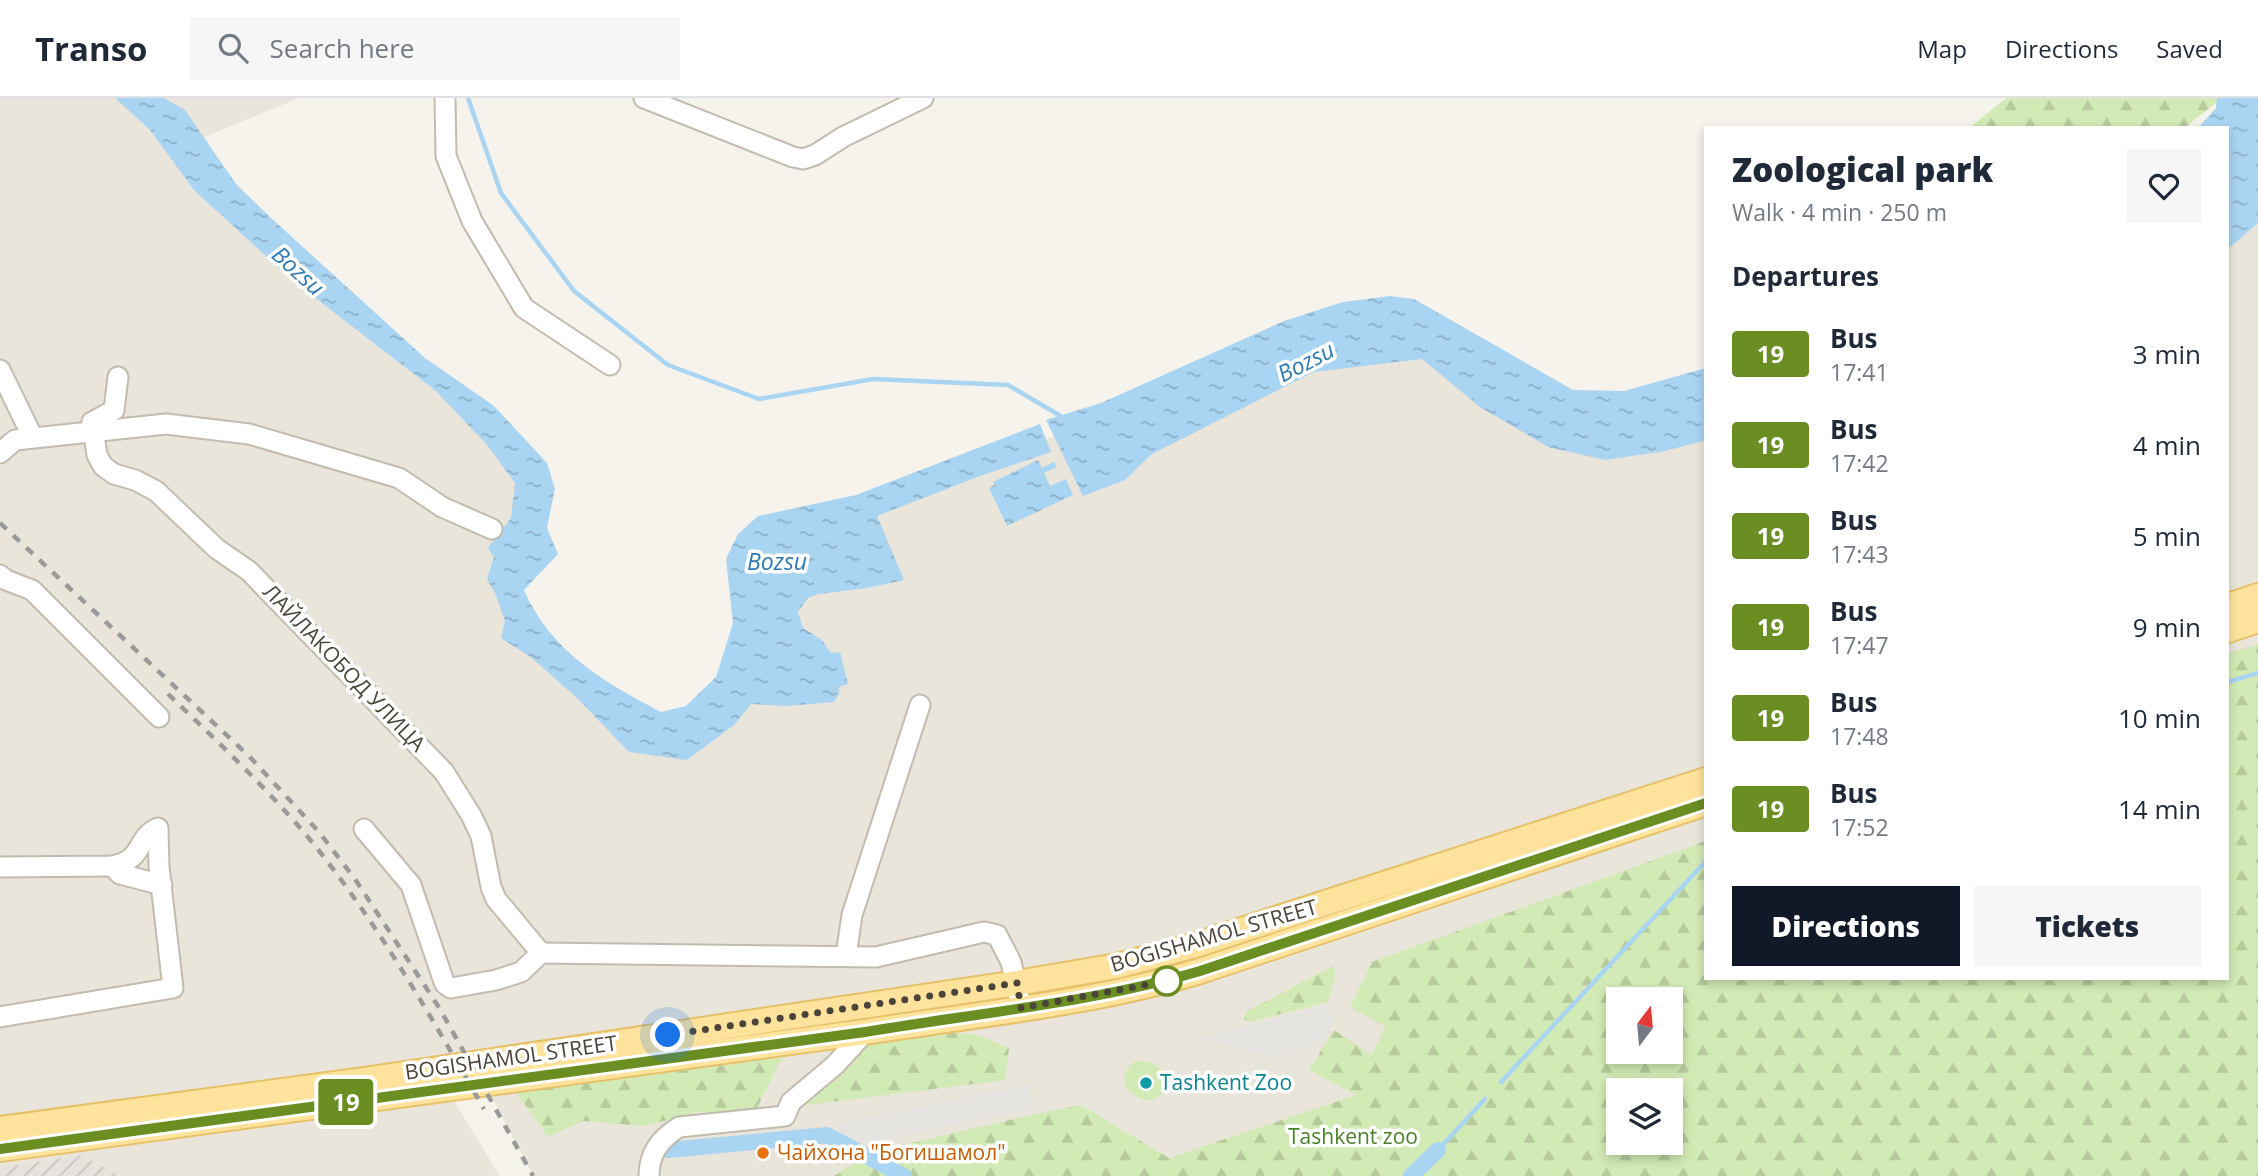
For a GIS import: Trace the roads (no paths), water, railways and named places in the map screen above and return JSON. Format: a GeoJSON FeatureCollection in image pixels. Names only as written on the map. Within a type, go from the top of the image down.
{"type":"FeatureCollection","features":[{"type":"Feature","properties":{"kind":"main road"},"geometry":{"type":"LineString","coordinates":[[2229,606],[2258,596]]}},
{"type":"Feature","properties":{"kind":"main road"},"geometry":{"type":"LineString","coordinates":[[2229,630],[2258,620]]}},
{"type":"Feature","properties":{"kind":"main road","name":"BOGISHAMOL STREET"},"geometry":{"type":"LineString","coordinates":[[0,1129],[386,1077],[1117,966],[1156,957],[1704,781]]}},
{"type":"Feature","properties":{"kind":"main road","name":"BOGISHAMOL STREET"},"geometry":{"type":"LineString","coordinates":[[0,1149],[865,1032],[1021,1008],[1167,981],[1704,804]]}},
{"type":"Feature","properties":{"kind":"street"},"geometry":{"type":"LineString","coordinates":[[445,98],[446,156],[472,221],[524,307],[610,365]]}},
{"type":"Feature","properties":{"kind":"street"},"geometry":{"type":"LineString","coordinates":[[643,98],[803,159],[922,98]]}},
{"type":"Feature","properties":{"kind":"street"},"geometry":{"type":"LineString","coordinates":[[0,370],[33,438]]}},
{"type":"Feature","properties":{"kind":"street"},"geometry":{"type":"LineString","coordinates":[[92,432],[92,422],[114,410],[118,377]]}},
{"type":"Feature","properties":{"kind":"street"},"geometry":{"type":"LineString","coordinates":[[0,453],[15,440],[166,424],[249,433],[398,478],[442,507],[492,529]]}},
{"type":"Feature","properties":{"kind":"street","name":"ЛАЙЛАКОБОД УЛИЦА"},"geometry":{"type":"LineString","coordinates":[[92,432],[97,455],[103,466],[114,474],[135,480],[156,491],[217,549],[249,571],[436,762],[471,815],[481,836],[496,899],[541,953]]}},
{"type":"Feature","properties":{"kind":"street"},"geometry":{"type":"LineString","coordinates":[[0,575],[32,590],[159,717]]}},
{"type":"Feature","properties":{"kind":"street"},"geometry":{"type":"LineString","coordinates":[[846,957],[852,915],[920,705]]}},
{"type":"Feature","properties":{"kind":"street"},"geometry":{"type":"LineString","coordinates":[[0,867],[112,866],[126,863],[137,853],[149,832],[158,828],[158,858],[173,979],[172,990],[0,1017]]}},
{"type":"Feature","properties":{"kind":"street"},"geometry":{"type":"LineString","coordinates":[[364,829],[408,878],[445,984],[451,988],[496,980],[521,972],[541,953],[876,957],[984,932],[997,935],[1011,962],[1021,1008]]}},
{"type":"Feature","properties":{"kind":"street"},"geometry":{"type":"LineString","coordinates":[[112,866],[120,874],[162,885]]}},
{"type":"Feature","properties":{"kind":"street"},"geometry":{"type":"LineString","coordinates":[[649,1176],[655,1149],[679,1127],[785,1116],[791,1102],[835,1065],[865,1032]]}},
{"type":"Feature","properties":{"kind":"water","name":"Bozsu"},"geometry":{"type":"Polygon","coordinates":[[[115,98],[164,98],[185,110],[236,184],[425,358],[494,406],[547,463],[555,489],[547,528],[558,554],[524,590],[535,612],[564,648],[600,677],[661,712],[686,706],[716,677],[733,623],[726,559],[738,534],[758,516],[856,495],[1040,424],[1051,452],[877,516],[904,580],[819,594],[808,598],[798,612],[803,628],[822,640],[831,653],[840,652],[848,684],[839,687],[839,694],[834,702],[786,706],[751,704],[734,725],[687,760],[629,752],[577,698],[532,658],[501,638],[505,621],[487,579],[494,557],[488,548],[511,518],[515,483],[488,446],[436,391],[292,280],[194,190],[150,130],[115,98]]]}},
{"type":"Feature","properties":{"kind":"water"},"geometry":{"type":"Polygon","coordinates":[[[2217,98],[2258,98],[2258,223],[2229,248],[2229,126],[2200,126],[2216,108],[2217,98]]]}},
{"type":"Feature","properties":{"kind":"water","name":"Bozsu"},"geometry":{"type":"Polygon","coordinates":[[[1390,296],[1414,299],[1573,390],[1624,391],[1704,369],[1704,441],[1665,451],[1605,460],[1548,447],[1480,407],[1422,359],[1314,372],[1152,454],[1125,480],[1083,496],[1046,420],[1101,403],[1284,321],[1343,302],[1390,296]]]}},
{"type":"Feature","properties":{"kind":"water"},"geometry":{"type":"Polygon","coordinates":[[[1038,460],[1042,468],[1054,462],[1057,467],[1044,473],[1050,486],[1066,479],[1073,495],[1007,526],[989,488],[995,485],[993,482],[1038,460]]]}},
{"type":"Feature","properties":{"kind":"waterway"},"geometry":{"type":"LineString","coordinates":[[468,98],[501,193],[574,291],[668,365],[759,399],[873,379],[1008,385],[1064,418]]}},
{"type":"Feature","properties":{"kind":"waterway"},"geometry":{"type":"LineString","coordinates":[[2229,682],[2258,673]]}},
{"type":"Feature","properties":{"kind":"waterway"},"geometry":{"type":"LineString","coordinates":[[1501,1082],[1704,863]]}},
{"type":"Feature","properties":{"kind":"waterway"},"geometry":{"type":"LineString","coordinates":[[1438,1150],[1485,1099]]}},
{"type":"Feature","properties":{"kind":"waterway"},"geometry":{"type":"LineString","coordinates":[[668,1150],[827,1135],[904,1176]]}},
{"type":"Feature","properties":{"kind":"waterway"},"geometry":{"type":"LineString","coordinates":[[1411,1176],[1438,1150]]}},
{"type":"Feature","properties":{"kind":"railway"},"geometry":{"type":"LineString","coordinates":[[0,523],[249,756],[319,832],[355,879],[440,1009],[533,1176]]}},
{"type":"Feature","properties":{"kind":"railway"},"geometry":{"type":"LineString","coordinates":[[168,694],[242,766],[312,842],[360,906],[403,972],[484,1109]]}},
{"type":"Feature","properties":{"kind":"place","name":"Tashkent Zoo"},"geometry":{"type":"Point","coordinates":[1146,1083]}},
{"type":"Feature","properties":{"kind":"place","name":"Чайхона \"Богишамол\""},"geometry":{"type":"Point","coordinates":[763,1153]}},
{"type":"Feature","properties":{"kind":"park label","name":"Tashkent zoo"},"geometry":{"type":"Point","coordinates":[1353,1137]}}]}
